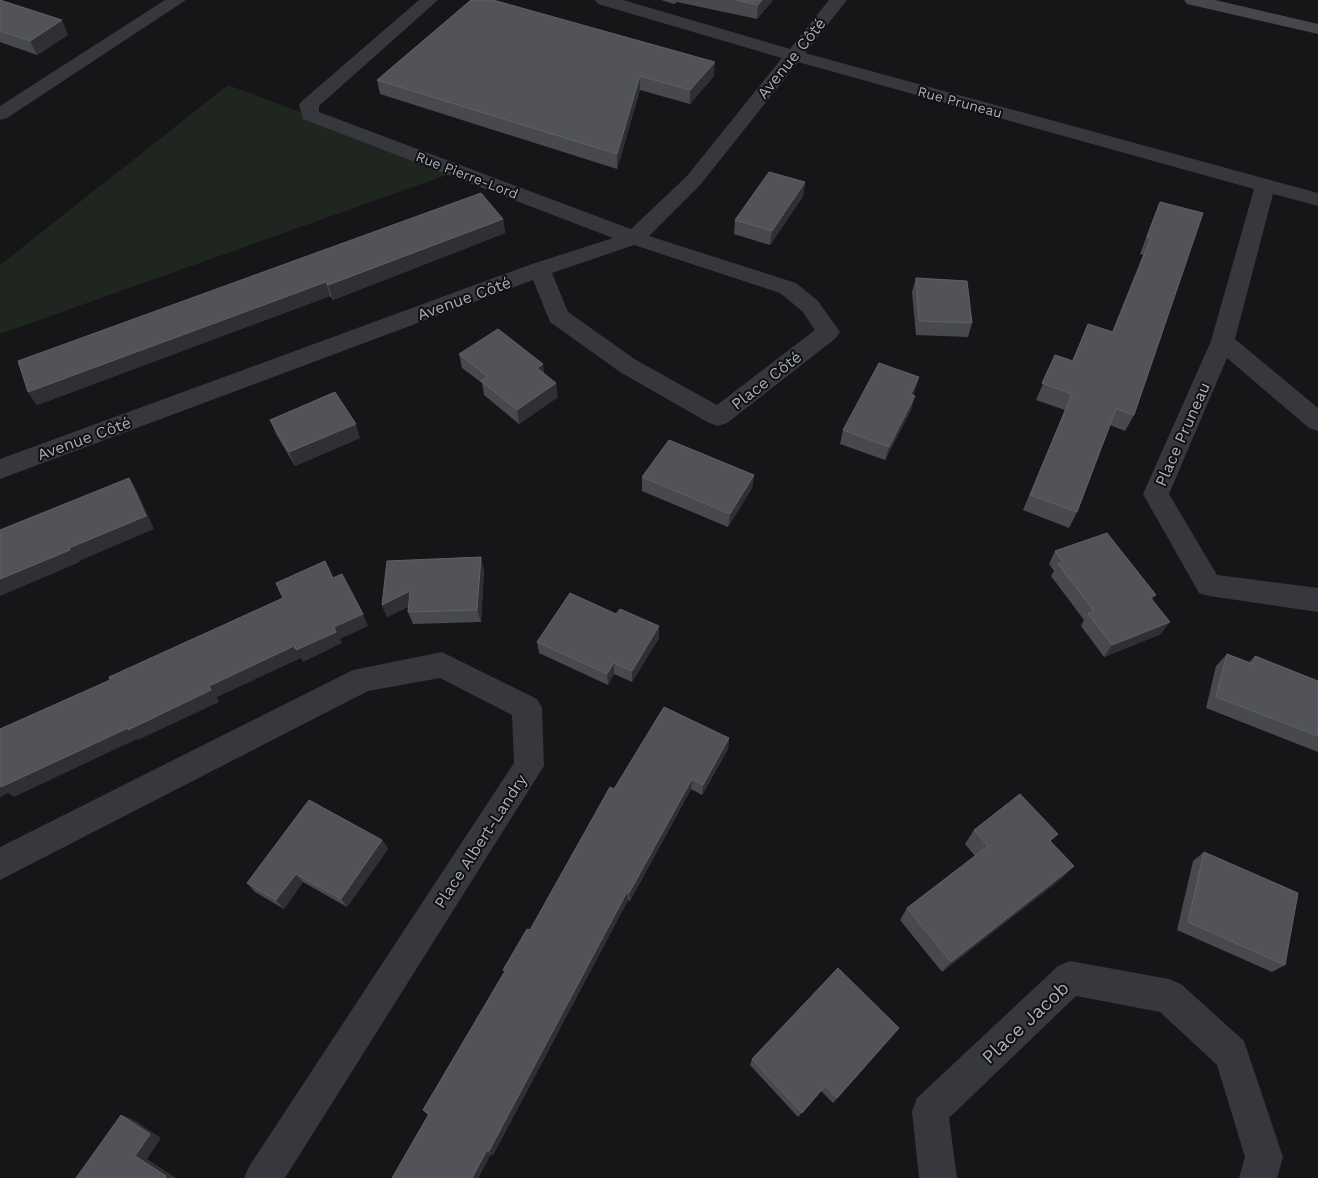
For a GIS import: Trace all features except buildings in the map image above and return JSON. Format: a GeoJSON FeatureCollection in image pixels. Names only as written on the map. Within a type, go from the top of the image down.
{"type":"FeatureCollection","features":[{"type":"Feature","properties":{"kind":"main road"},"geometry":{"type":"LineString","coordinates":[[1194,0],[1318,29]]}},
{"type":"Feature","properties":{"kind":"street"},"geometry":{"type":"LineString","coordinates":[[0,114],[176,0]]}},
{"type":"Feature","properties":{"kind":"street","name":"Rue Pierre-Lord"},"geometry":{"type":"LineString","coordinates":[[429,0],[310,106],[310,115],[634,238]]}},
{"type":"Feature","properties":{"kind":"street","name":"Rue Pruneau"},"geometry":{"type":"LineString","coordinates":[[604,0],[792,55],[1318,200]]}},
{"type":"Feature","properties":{"kind":"street","name":"Avenue Côté"},"geometry":{"type":"LineString","coordinates":[[0,469],[540,269],[634,238],[694,180],[792,55],[838,0]]}},
{"type":"Feature","properties":{"kind":"street","name":"Place Pruneau"},"geometry":{"type":"LineString","coordinates":[[1265,186],[1223,341],[1156,494],[1209,585],[1318,600]]}},
{"type":"Feature","properties":{"kind":"street","name":"Place Côté"},"geometry":{"type":"LineString","coordinates":[[540,269],[558,316],[628,366],[718,417],[828,332],[810,306],[788,288],[634,238]]}},
{"type":"Feature","properties":{"kind":"street"},"geometry":{"type":"LineString","coordinates":[[1223,341],[1318,422]]}},
{"type":"Feature","properties":{"kind":"street","name":"Place Albert-Landry"},"geometry":{"type":"LineString","coordinates":[[0,864],[363,679],[442,665],[527,708],[529,766],[263,1178]]}},
{"type":"Feature","properties":{"kind":"street","name":"Place Jacob"},"geometry":{"type":"LineString","coordinates":[[938,1178],[930,1111],[1070,978],[1169,996],[1231,1054],[1264,1156],[1258,1178]]}},
{"type":"Feature","properties":{"kind":"shaded area"},"geometry":{"type":"Polygon","coordinates":[[[228,85],[458,171],[0,334],[0,265],[228,85]]]}}]}
